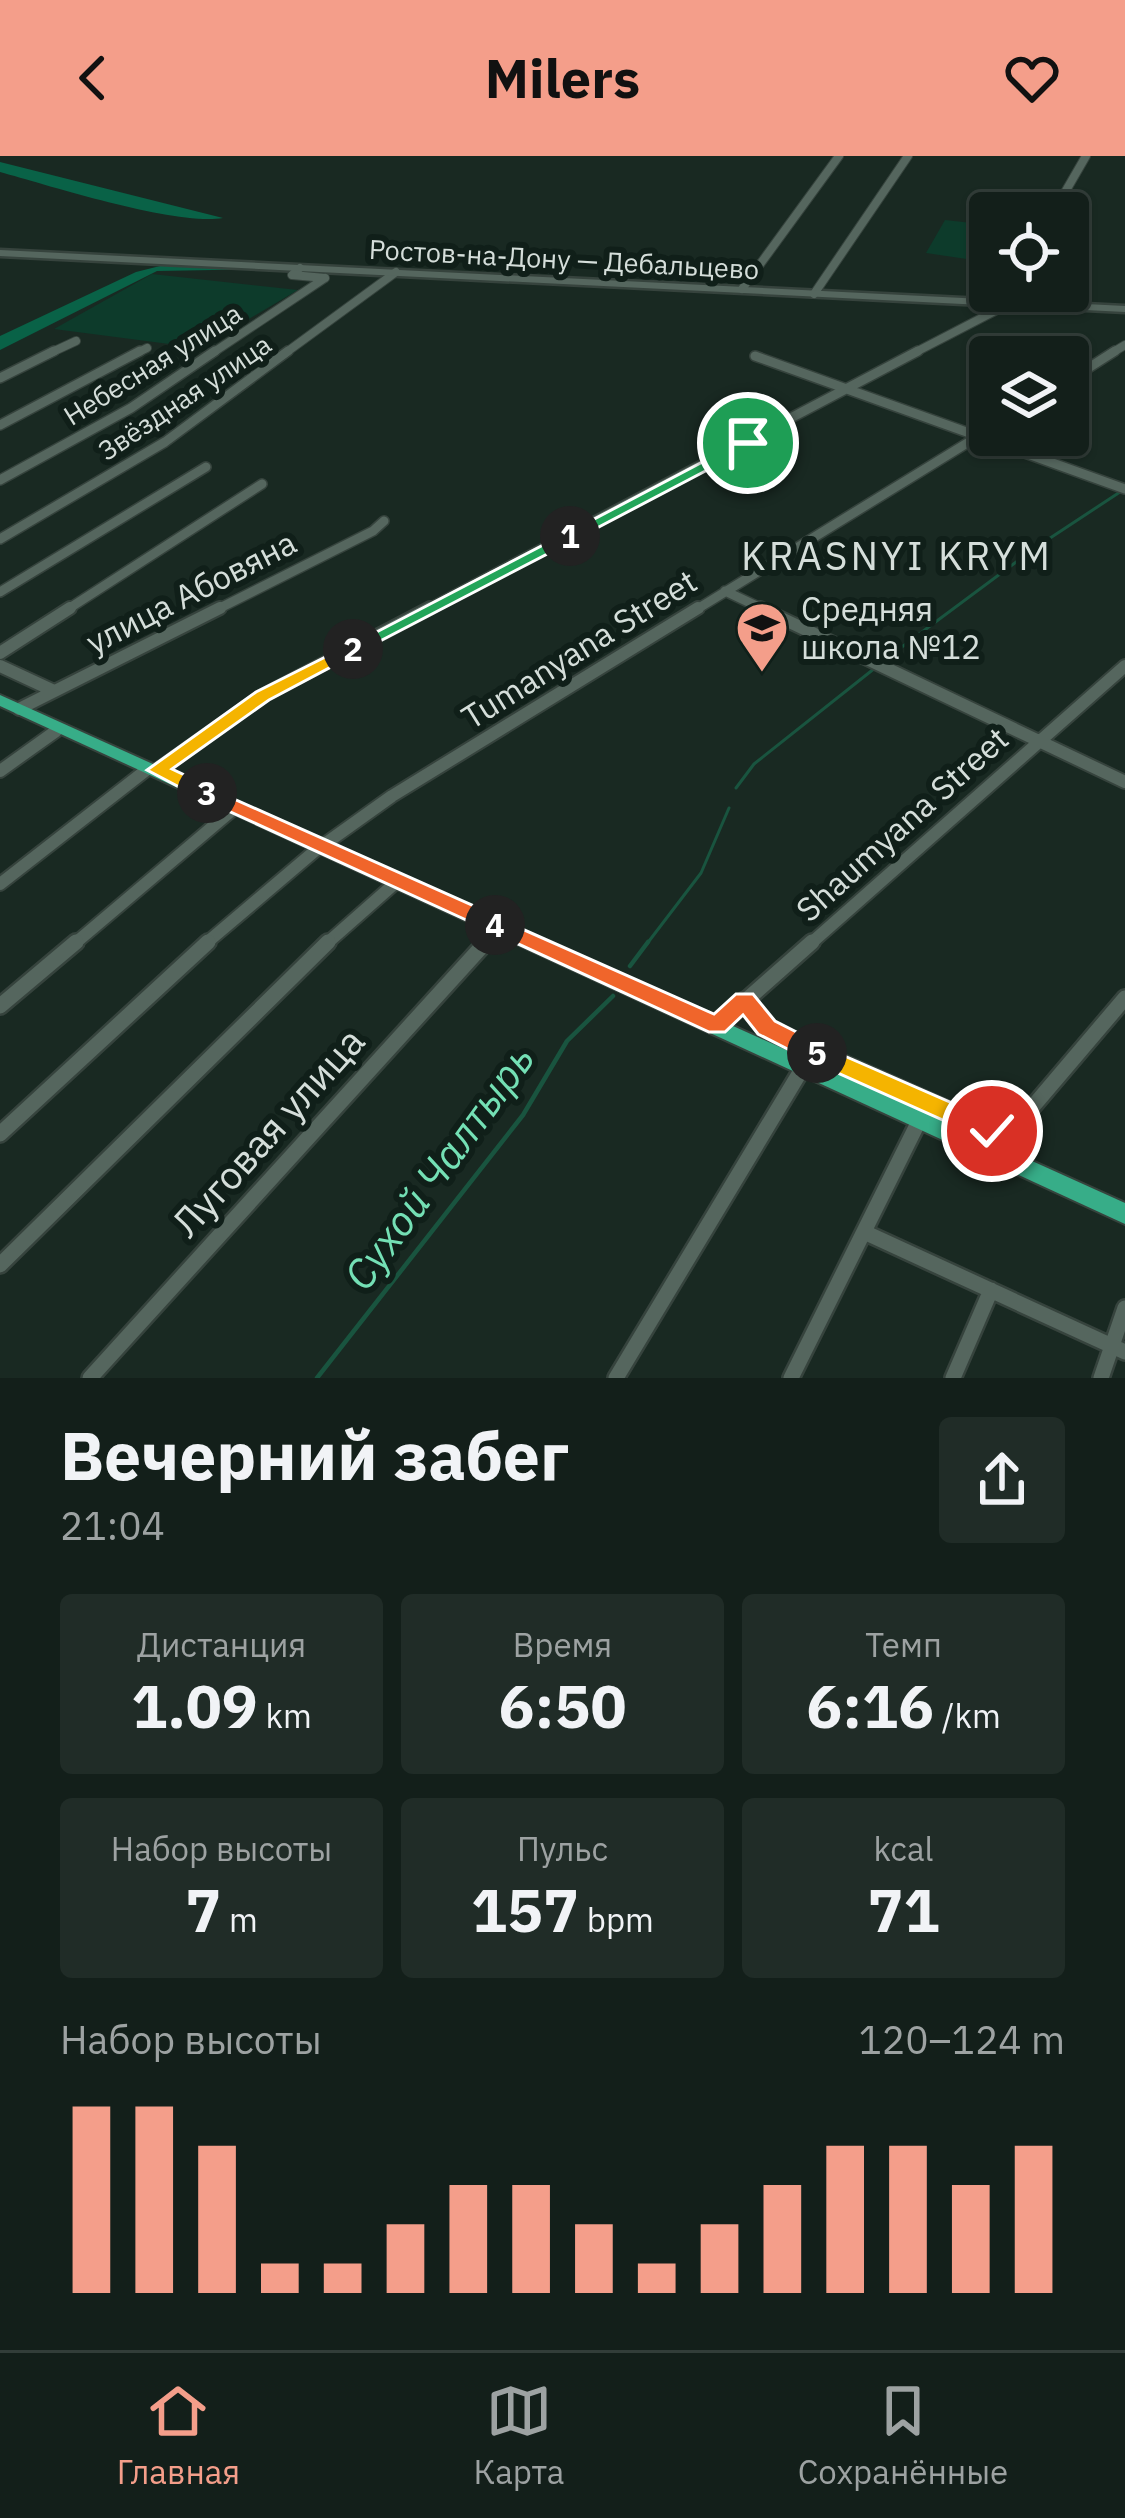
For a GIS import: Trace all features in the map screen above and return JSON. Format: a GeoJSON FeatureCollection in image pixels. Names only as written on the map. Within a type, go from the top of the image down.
{"type":"FeatureCollection","features":[{"type":"Feature","properties":{"kind":"main road"},"geometry":{"type":"LineString","coordinates":[[6,704],[813,1073]]}},
{"type":"Feature","properties":{"kind":"main road"},"geometry":{"type":"LineString","coordinates":[[6,704],[230,812],[319,848],[1125,1214]]}},
{"type":"Feature","properties":{"kind":"street"},"geometry":{"type":"LineString","coordinates":[[742,289],[838,156]]}},
{"type":"Feature","properties":{"kind":"street"},"geometry":{"type":"LineString","coordinates":[[814,293],[908,156]]}},
{"type":"Feature","properties":{"kind":"street"},"geometry":{"type":"LineString","coordinates":[[1065,192],[1086,156]]}},
{"type":"Feature","properties":{"kind":"street","name":"Ростов-на-Дону — Дебальцево"},"geometry":{"type":"LineString","coordinates":[[0,253],[392,277],[969,301]]}},
{"type":"Feature","properties":{"kind":"street","name":"Небесная улица"},"geometry":{"type":"LineString","coordinates":[[0,480],[131,407],[325,278],[292,275],[300,268]]}},
{"type":"Feature","properties":{"kind":"street","name":"Звёздная улица"},"geometry":{"type":"LineString","coordinates":[[0,539],[165,442],[392,277]]}},
{"type":"Feature","properties":{"kind":"street","name":"Ростов-на-Дону — Дебальцево"},"geometry":{"type":"LineString","coordinates":[[1089,306],[1125,308]]}},
{"type":"Feature","properties":{"kind":"street"},"geometry":{"type":"LineString","coordinates":[[0,884],[151,771],[262,696],[990,312]]}},
{"type":"Feature","properties":{"kind":"street"},"geometry":{"type":"LineString","coordinates":[[0,378],[76,340]]}},
{"type":"Feature","properties":{"kind":"street"},"geometry":{"type":"LineString","coordinates":[[1089,368],[1125,346]]}},
{"type":"Feature","properties":{"kind":"street"},"geometry":{"type":"LineString","coordinates":[[0,425],[148,348]]}},
{"type":"Feature","properties":{"kind":"street"},"geometry":{"type":"LineString","coordinates":[[755,356],[969,427]]}},
{"type":"Feature","properties":{"kind":"street","name":"Tumanyana Street"},"geometry":{"type":"LineString","coordinates":[[0,1135],[267,887],[319,848],[392,796],[969,441]]}},
{"type":"Feature","properties":{"kind":"street"},"geometry":{"type":"LineString","coordinates":[[1043,456],[1125,489]]}},
{"type":"Feature","properties":{"kind":"street"},"geometry":{"type":"LineString","coordinates":[[0,592],[206,466]]}},
{"type":"Feature","properties":{"kind":"street"},"geometry":{"type":"LineString","coordinates":[[0,653],[262,484]]}},
{"type":"Feature","properties":{"kind":"street","name":"улица Абовяна"},"geometry":{"type":"LineString","coordinates":[[6,704],[54,691],[373,531],[384,521]]}},
{"type":"Feature","properties":{"kind":"street"},"geometry":{"type":"LineString","coordinates":[[725,591],[1125,782]]}},
{"type":"Feature","properties":{"kind":"street"},"geometry":{"type":"LineString","coordinates":[[0,666],[54,691]]}},
{"type":"Feature","properties":{"kind":"street","name":"Shaumyana Street"},"geometry":{"type":"LineString","coordinates":[[717,1026],[1125,666]]}},
{"type":"Feature","properties":{"kind":"street"},"geometry":{"type":"LineString","coordinates":[[0,771],[56,731]]}},
{"type":"Feature","properties":{"kind":"street"},"geometry":{"type":"LineString","coordinates":[[0,1006],[230,812]]}},
{"type":"Feature","properties":{"kind":"street"},"geometry":{"type":"LineString","coordinates":[[0,1264],[352,918],[393,885]]}},
{"type":"Feature","properties":{"kind":"street","name":"Луговая улица"},"geometry":{"type":"LineString","coordinates":[[89,1378],[496,931]]}},
{"type":"Feature","properties":{"kind":"street"},"geometry":{"type":"LineString","coordinates":[[745,1000],[760,1022],[778,1035],[998,1132],[1011,1130],[1024,1117],[1125,998]]}},
{"type":"Feature","properties":{"kind":"street"},"geometry":{"type":"LineString","coordinates":[[616,1378],[813,1073]]}},
{"type":"Feature","properties":{"kind":"street"},"geometry":{"type":"LineString","coordinates":[[791,1378],[919,1121]]}},
{"type":"Feature","properties":{"kind":"street"},"geometry":{"type":"LineString","coordinates":[[864,1232],[1118,1349]]}},
{"type":"Feature","properties":{"kind":"street"},"geometry":{"type":"LineString","coordinates":[[953,1378],[991,1290]]}},
{"type":"Feature","properties":{"kind":"street"},"geometry":{"type":"LineString","coordinates":[[1101,1378],[1118,1349],[1125,1308]]}},
{"type":"Feature","properties":{"kind":"green space"},"geometry":{"type":"Polygon","coordinates":[[[0,162],[223,218],[176,216],[113,203],[0,172],[0,162]]]}},
{"type":"Feature","properties":{"kind":"green space"},"geometry":{"type":"Polygon","coordinates":[[[945,220],[969,223],[969,259],[926,253],[945,220]]]}},
{"type":"Feature","properties":{"kind":"green space"},"geometry":{"type":"Polygon","coordinates":[[[168,264],[273,269],[157,271],[0,350],[0,336],[136,272],[168,264]]]}},
{"type":"Feature","properties":{"kind":"green space"},"geometry":{"type":"Polygon","coordinates":[[[152,274],[298,290],[200,348],[54,329],[152,274]]]}},
{"type":"Feature","properties":{"kind":"waterway","name":"Сухой Чалтырь"},"geometry":{"type":"LineString","coordinates":[[887,658],[1035,548],[1120,492]]}},
{"type":"Feature","properties":{"kind":"waterway","name":"Сухой Чалтырь"},"geometry":{"type":"LineString","coordinates":[[736,788],[754,764],[875,668]]}},
{"type":"Feature","properties":{"kind":"waterway","name":"Сухой Чалтырь"},"geometry":{"type":"LineString","coordinates":[[646,945],[701,873],[729,808]]}},
{"type":"Feature","properties":{"kind":"waterway","name":"Сухой Чалтырь"},"geometry":{"type":"LineString","coordinates":[[630,966],[648,942]]}},
{"type":"Feature","properties":{"kind":"waterway","name":"Сухой Чалтырь"},"geometry":{"type":"LineString","coordinates":[[317,1378],[523,1115],[567,1041],[613,996]]}},
{"type":"Feature","properties":{"kind":"place","name":"Средняя школа №12"},"geometry":{"type":"Point","coordinates":[762,674]}},
{"type":"Feature","properties":{"kind":"district","name":"KRASNYI KRYM"},"geometry":{"type":"Point","coordinates":[897,556]}},
{"type":"Feature","properties":{"kind":"route"},"geometry":{"type":"LineString","coordinates":[[748,443],[262,696],[157,770],[717,1026],[745,1000],[760,1022],[778,1035],[992,1131]]}}]}
